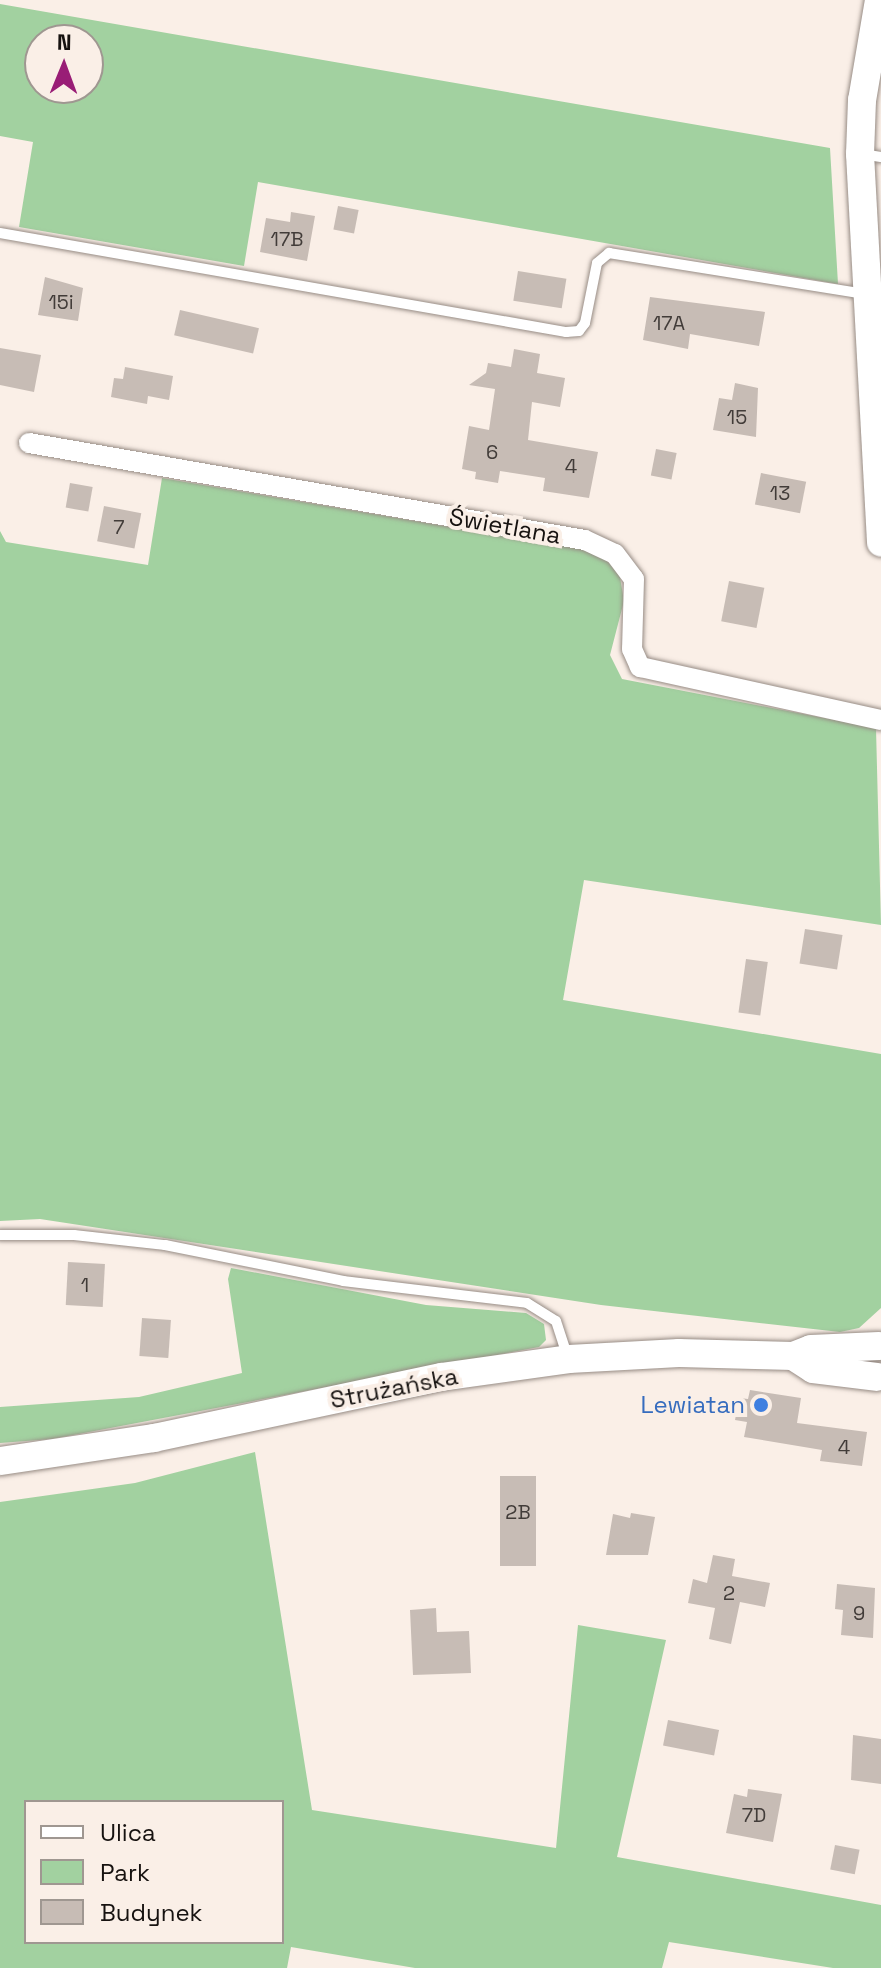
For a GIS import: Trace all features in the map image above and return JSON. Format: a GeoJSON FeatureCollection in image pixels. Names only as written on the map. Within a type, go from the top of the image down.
{"type":"FeatureCollection","features":[{"type":"Feature","properties":{"kind":"main road"},"geometry":{"type":"LineString","coordinates":[[879,0],[862,100],[870,156],[865,294],[875,375],[881,542]]}},
{"type":"Feature","properties":{"kind":"main road"},"geometry":{"type":"LineString","coordinates":[[879,1382],[880,1344]]}},
{"type":"Feature","properties":{"kind":"main road","name":"Strużańska"},"geometry":{"type":"LineString","coordinates":[[0,1461],[154,1438],[441,1377],[569,1359],[679,1353],[793,1356],[811,1349],[880,1344]]}},
{"type":"Feature","properties":{"kind":"main road","name":"Strużańska"},"geometry":{"type":"LineString","coordinates":[[793,1356],[813,1369],[879,1382]]}},
{"type":"Feature","properties":{"kind":"street","name":"Świetlana"},"geometry":{"type":"LineString","coordinates":[[29,443],[585,540],[615,554],[634,579],[632,649],[640,667],[881,720]]}},
{"type":"Feature","properties":{"kind":"lane"},"geometry":{"type":"LineString","coordinates":[[0,233],[566,332],[579,331],[585,323],[597,263],[609,253],[865,294]]}},
{"type":"Feature","properties":{"kind":"lane"},"geometry":{"type":"LineString","coordinates":[[0,1235],[74,1235],[165,1245],[343,1281],[527,1303],[556,1321],[569,1359]]}},
{"type":"Feature","properties":{"kind":"green space"},"geometry":{"type":"Polygon","coordinates":[[[0,4],[830,148],[838,284],[258,182],[244,266],[19,227],[33,142],[0,136],[0,4]]]}},
{"type":"Feature","properties":{"kind":"green space"},"geometry":{"type":"Polygon","coordinates":[[[162,478],[585,550],[605,558],[620,577],[624,601],[610,655],[622,679],[876,728],[881,925],[584,880],[563,1000],[881,1054],[881,1308],[859,1328],[840,1332],[601,1305],[40,1219],[0,1221],[0,531],[6,542],[148,565],[162,478]]]}},
{"type":"Feature","properties":{"kind":"green space"},"geometry":{"type":"Polygon","coordinates":[[[231,1268],[426,1305],[526,1313],[544,1324],[546,1340],[539,1347],[52,1439],[0,1443],[0,1407],[139,1397],[242,1373],[228,1279],[231,1268]]]}},
{"type":"Feature","properties":{"kind":"green space"},"geometry":{"type":"Polygon","coordinates":[[[255,1452],[312,1810],[556,1848],[578,1625],[666,1640],[617,1857],[881,1905],[881,1968],[833,1968],[669,1942],[662,1968],[415,1968],[291,1947],[287,1968],[0,1968],[0,1502],[135,1483],[255,1452]]]}},
{"type":"Feature","properties":{"kind":"building"},"geometry":{"type":"Polygon","coordinates":[[[338,206],[359,210],[354,234],[333,230],[338,206]]]}},
{"type":"Feature","properties":{"kind":"building"},"geometry":{"type":"Polygon","coordinates":[[[291,212],[315,216],[307,261],[260,252],[266,218],[290,222],[291,212]]]}},
{"type":"Feature","properties":{"kind":"building"},"geometry":{"type":"Polygon","coordinates":[[[518,271],[566,279],[562,308],[513,301],[518,271]]]}},
{"type":"Feature","properties":{"kind":"building"},"geometry":{"type":"Polygon","coordinates":[[[45,277],[83,288],[78,321],[38,315],[45,277]]]}},
{"type":"Feature","properties":{"kind":"building"},"geometry":{"type":"Polygon","coordinates":[[[650,297],[765,312],[759,346],[690,334],[688,349],[643,340],[650,297]]]}},
{"type":"Feature","properties":{"kind":"building"},"geometry":{"type":"Polygon","coordinates":[[[180,310],[259,328],[253,354],[174,335],[180,310]]]}},
{"type":"Feature","properties":{"kind":"building"},"geometry":{"type":"Polygon","coordinates":[[[0,348],[41,355],[34,392],[0,385],[0,348]]]}},
{"type":"Feature","properties":{"kind":"building"},"geometry":{"type":"Polygon","coordinates":[[[514,349],[540,354],[537,373],[565,378],[560,407],[532,402],[528,440],[598,452],[589,498],[543,491],[545,478],[500,471],[498,483],[475,479],[476,472],[462,469],[469,426],[489,430],[495,389],[469,385],[486,373],[488,363],[511,367],[514,349]]]}},
{"type":"Feature","properties":{"kind":"building"},"geometry":{"type":"Polygon","coordinates":[[[125,367],[173,376],[169,400],[148,396],[147,404],[111,397],[114,378],[123,379],[125,367]]]}},
{"type":"Feature","properties":{"kind":"building"},"geometry":{"type":"Polygon","coordinates":[[[735,383],[758,388],[756,437],[713,430],[719,398],[732,400],[735,383]]]}},
{"type":"Feature","properties":{"kind":"building"},"geometry":{"type":"Polygon","coordinates":[[[656,449],[677,453],[671,480],[651,476],[656,449]]]}},
{"type":"Feature","properties":{"kind":"building"},"geometry":{"type":"Polygon","coordinates":[[[761,473],[806,482],[800,513],[755,504],[761,473]]]}},
{"type":"Feature","properties":{"kind":"building"},"geometry":{"type":"Polygon","coordinates":[[[70,483],[93,487],[88,512],[66,508],[70,483]]]}},
{"type":"Feature","properties":{"kind":"building"},"geometry":{"type":"Polygon","coordinates":[[[104,506],[141,513],[134,549],[97,541],[104,506]]]}},
{"type":"Feature","properties":{"kind":"building"},"geometry":{"type":"Polygon","coordinates":[[[729,581],[764,588],[757,628],[721,621],[729,581]]]}},
{"type":"Feature","properties":{"kind":"building"},"geometry":{"type":"Polygon","coordinates":[[[805,929],[843,935],[837,970],[800,964],[805,929]]]}},
{"type":"Feature","properties":{"kind":"building"},"geometry":{"type":"Polygon","coordinates":[[[746,959],[768,962],[760,1016],[738,1012],[746,959]]]}},
{"type":"Feature","properties":{"kind":"building"},"geometry":{"type":"Polygon","coordinates":[[[68,1262],[105,1264],[103,1307],[66,1305],[68,1262]]]}},
{"type":"Feature","properties":{"kind":"building"},"geometry":{"type":"Polygon","coordinates":[[[142,1318],[171,1320],[168,1358],[139,1356],[142,1318]]]}},
{"type":"Feature","properties":{"kind":"building"},"geometry":{"type":"Polygon","coordinates":[[[750,1390],[801,1398],[797,1423],[867,1432],[862,1466],[820,1461],[822,1450],[744,1437],[747,1422],[735,1420],[739,1398],[748,1399],[750,1390]]]}},
{"type":"Feature","properties":{"kind":"building"},"geometry":{"type":"Polygon","coordinates":[[[500,1476],[536,1476],[536,1566],[500,1566],[500,1476]]]}},
{"type":"Feature","properties":{"kind":"building"},"geometry":{"type":"Polygon","coordinates":[[[631,1513],[655,1517],[648,1555],[606,1555],[613,1514],[630,1518],[631,1513]]]}},
{"type":"Feature","properties":{"kind":"building"},"geometry":{"type":"Polygon","coordinates":[[[713,1555],[735,1559],[732,1576],[770,1583],[765,1607],[740,1602],[731,1644],[709,1639],[715,1608],[688,1603],[693,1579],[707,1583],[713,1555]]]}},
{"type":"Feature","properties":{"kind":"building"},"geometry":{"type":"Polygon","coordinates":[[[837,1584],[875,1588],[873,1638],[841,1635],[843,1610],[835,1609],[837,1584]]]}},
{"type":"Feature","properties":{"kind":"building"},"geometry":{"type":"Polygon","coordinates":[[[436,1608],[437,1632],[469,1631],[471,1673],[413,1675],[410,1610],[436,1608]]]}},
{"type":"Feature","properties":{"kind":"building"},"geometry":{"type":"Polygon","coordinates":[[[668,1720],[719,1730],[714,1755],[663,1746],[668,1720]]]}},
{"type":"Feature","properties":{"kind":"building"},"geometry":{"type":"Polygon","coordinates":[[[853,1735],[881,1739],[881,1784],[851,1780],[853,1735]]]}},
{"type":"Feature","properties":{"kind":"building"},"geometry":{"type":"Polygon","coordinates":[[[748,1789],[782,1794],[773,1842],[726,1833],[734,1794],[747,1797],[748,1789]]]}},
{"type":"Feature","properties":{"kind":"building"},"geometry":{"type":"Polygon","coordinates":[[[835,1845],[860,1850],[855,1874],[830,1870],[835,1845]]]}},
{"type":"Feature","properties":{"kind":"place","name":"Lewiatan"},"geometry":{"type":"Point","coordinates":[761,1405]}}]}
